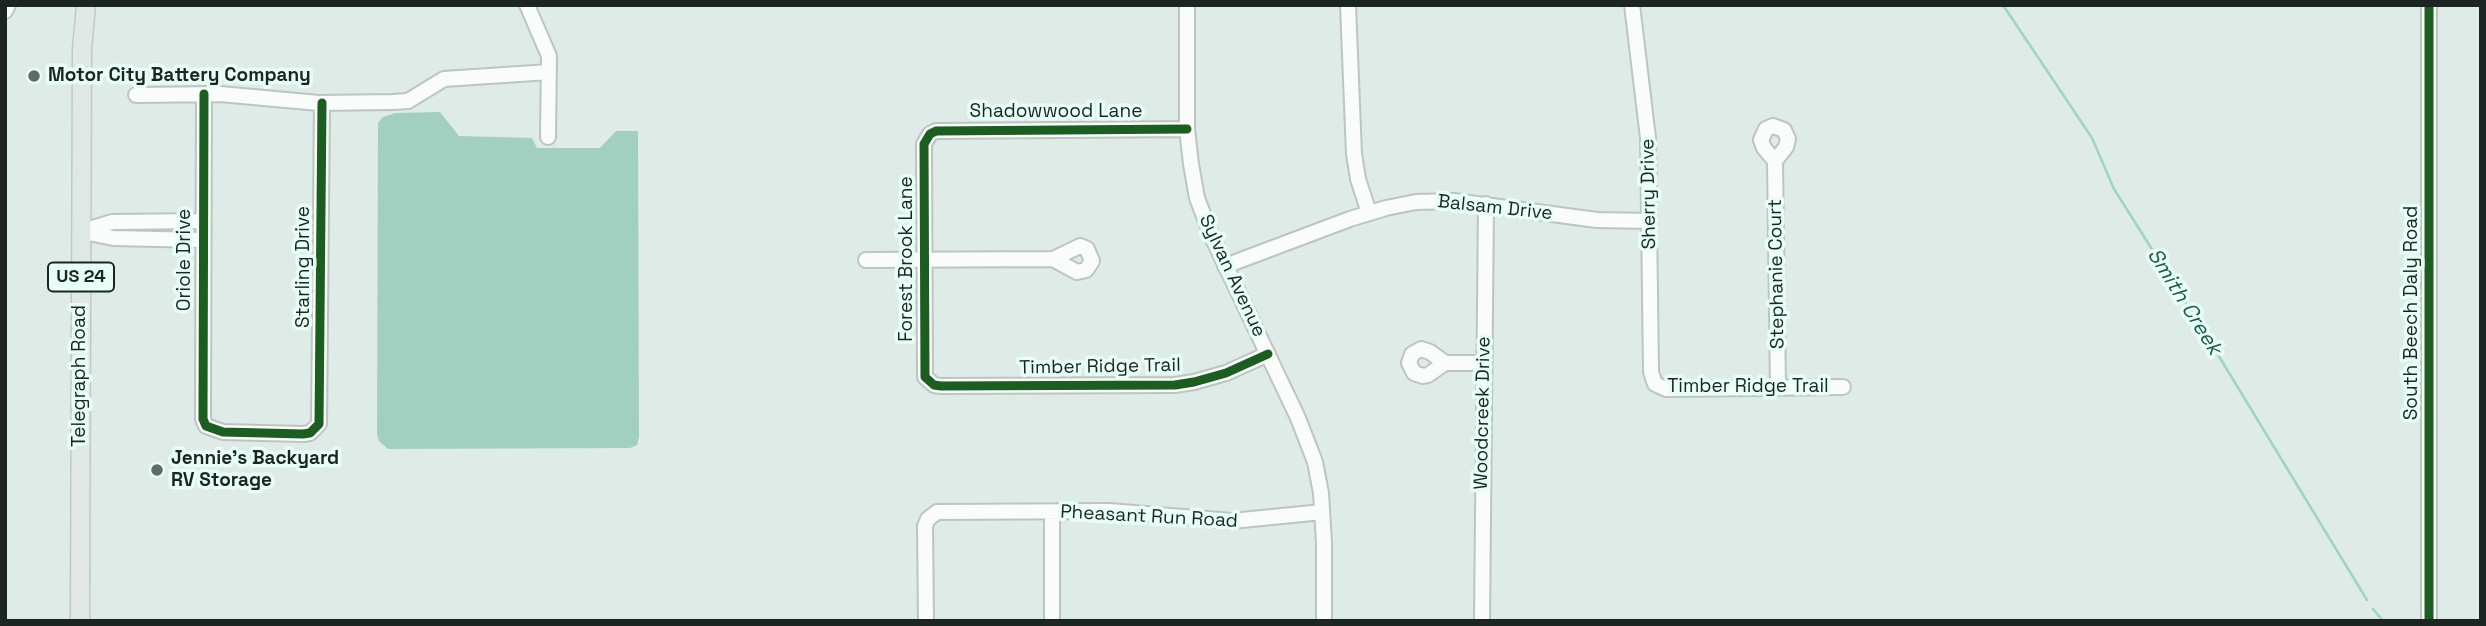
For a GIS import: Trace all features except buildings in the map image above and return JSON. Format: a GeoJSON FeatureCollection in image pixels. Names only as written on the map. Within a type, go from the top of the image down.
{"type":"FeatureCollection","features":[{"type":"Feature","properties":{"kind":"main road","name":"Telegraph Road"},"geometry":{"type":"LineString","coordinates":[[80,621],[82,49],[86,5]]}},
{"type":"Feature","properties":{"kind":"street"},"geometry":{"type":"LineString","coordinates":[[5,11],[8,5]]}},
{"type":"Feature","properties":{"kind":"street"},"geometry":{"type":"LineString","coordinates":[[527,5],[549,56],[548,137]]}},
{"type":"Feature","properties":{"kind":"street","name":"Sylvan Avenue"},"geometry":{"type":"LineString","coordinates":[[1187,5],[1188,130],[1197,198],[1208,230],[1310,447],[1318,477],[1322,512],[1324,621]]}},
{"type":"Feature","properties":{"kind":"street"},"geometry":{"type":"LineString","coordinates":[[1348,5],[1354,153],[1358,179],[1369,213]]}},
{"type":"Feature","properties":{"kind":"street","name":"Sherry Drive"},"geometry":{"type":"LineString","coordinates":[[1632,5],[1647,129],[1651,372],[1655,384]]}},
{"type":"Feature","properties":{"kind":"street","name":"South Beech Daly Road"},"geometry":{"type":"LineString","coordinates":[[2429,5],[2429,621]]}},
{"type":"Feature","properties":{"kind":"street"},"geometry":{"type":"LineString","coordinates":[[136,95],[259,96],[322,103],[408,101],[444,79],[549,72]]}},
{"type":"Feature","properties":{"kind":"street","name":"Oriole Drive"},"geometry":{"type":"LineString","coordinates":[[204,94],[203,415],[206,426]]}},
{"type":"Feature","properties":{"kind":"street","name":"Starling Drive"},"geometry":{"type":"LineString","coordinates":[[206,426],[223,432],[303,434],[314,430],[320,419],[322,103]]}},
{"type":"Feature","properties":{"kind":"street","name":"Shadowwood Lane"},"geometry":{"type":"LineString","coordinates":[[927,136],[936,131],[1188,130]]}},
{"type":"Feature","properties":{"kind":"street","name":"Forest Brook Lane"},"geometry":{"type":"LineString","coordinates":[[927,136],[924,144],[924,370],[929,382]]}},
{"type":"Feature","properties":{"kind":"street","name":"Stephanie Court"},"geometry":{"type":"LineString","coordinates":[[1775,161],[1778,388]]}},
{"type":"Feature","properties":{"kind":"street","name":"Balsam Drive"},"geometry":{"type":"LineString","coordinates":[[1225,266],[1369,213],[1416,202],[1454,201],[1597,220],[1649,221]]}},
{"type":"Feature","properties":{"kind":"street","name":"Woodcreek Drive"},"geometry":{"type":"LineString","coordinates":[[1482,621],[1486,204]]}},
{"type":"Feature","properties":{"kind":"street"},"geometry":{"type":"LineString","coordinates":[[83,231],[112,222],[203,221]]}},
{"type":"Feature","properties":{"kind":"street"},"geometry":{"type":"LineString","coordinates":[[83,231],[113,238],[203,240]]}},
{"type":"Feature","properties":{"kind":"street"},"geometry":{"type":"LineString","coordinates":[[866,260],[1053,259]]}},
{"type":"Feature","properties":{"kind":"street","name":"Timber Ridge Trail"},"geometry":{"type":"LineString","coordinates":[[929,382],[941,386],[1175,385],[1226,373],[1268,354]]}},
{"type":"Feature","properties":{"kind":"street"},"geometry":{"type":"LineString","coordinates":[[1445,363],[1483,363]]}},
{"type":"Feature","properties":{"kind":"street","name":"Timber Ridge Trail"},"geometry":{"type":"LineString","coordinates":[[1655,384],[1665,389],[1843,387]]}},
{"type":"Feature","properties":{"kind":"street","name":"Pheasant Run Road"},"geometry":{"type":"LineString","coordinates":[[926,621],[925,526],[933,514],[949,511],[1121,512],[1231,522],[1322,512]]}},
{"type":"Feature","properties":{"kind":"street"},"geometry":{"type":"LineString","coordinates":[[1052,512],[1052,621]]}},
{"type":"Feature","properties":{"kind":"green space"},"geometry":{"type":"Polygon","coordinates":[[[440,112],[459,136],[532,138],[537,148],[600,148],[616,131],[638,131],[637,445],[630,448],[388,449],[379,441],[378,123],[383,117],[395,113],[440,112]]]}},
{"type":"Feature","properties":{"kind":"waterway","name":"Smith Creek"},"geometry":{"type":"LineString","coordinates":[[2003,5],[2092,138],[2114,189],[2367,600]]}},
{"type":"Feature","properties":{"kind":"waterway","name":"Smith Creek"},"geometry":{"type":"LineString","coordinates":[[2373,609],[2383,621]]}},
{"type":"Feature","properties":{"kind":"cycle path"},"geometry":{"type":"LineString","coordinates":[[2429,5],[2429,621]]}},
{"type":"Feature","properties":{"kind":"cycle path"},"geometry":{"type":"LineString","coordinates":[[204,94],[203,419],[206,426],[223,432],[303,434],[310,433],[319,424],[322,103]]}},
{"type":"Feature","properties":{"kind":"cycle path"},"geometry":{"type":"LineString","coordinates":[[1187,129],[936,131],[930,134],[924,144],[925,377],[934,385],[941,386],[1175,385],[1226,373],[1268,354]]}},
{"type":"Feature","properties":{"kind":"place","name":"Motor City Battery Company"},"geometry":{"type":"Point","coordinates":[34,76]}},
{"type":"Feature","properties":{"kind":"place","name":"Jennie's Backyard RV Storage"},"geometry":{"type":"Point","coordinates":[157,470]}}]}
